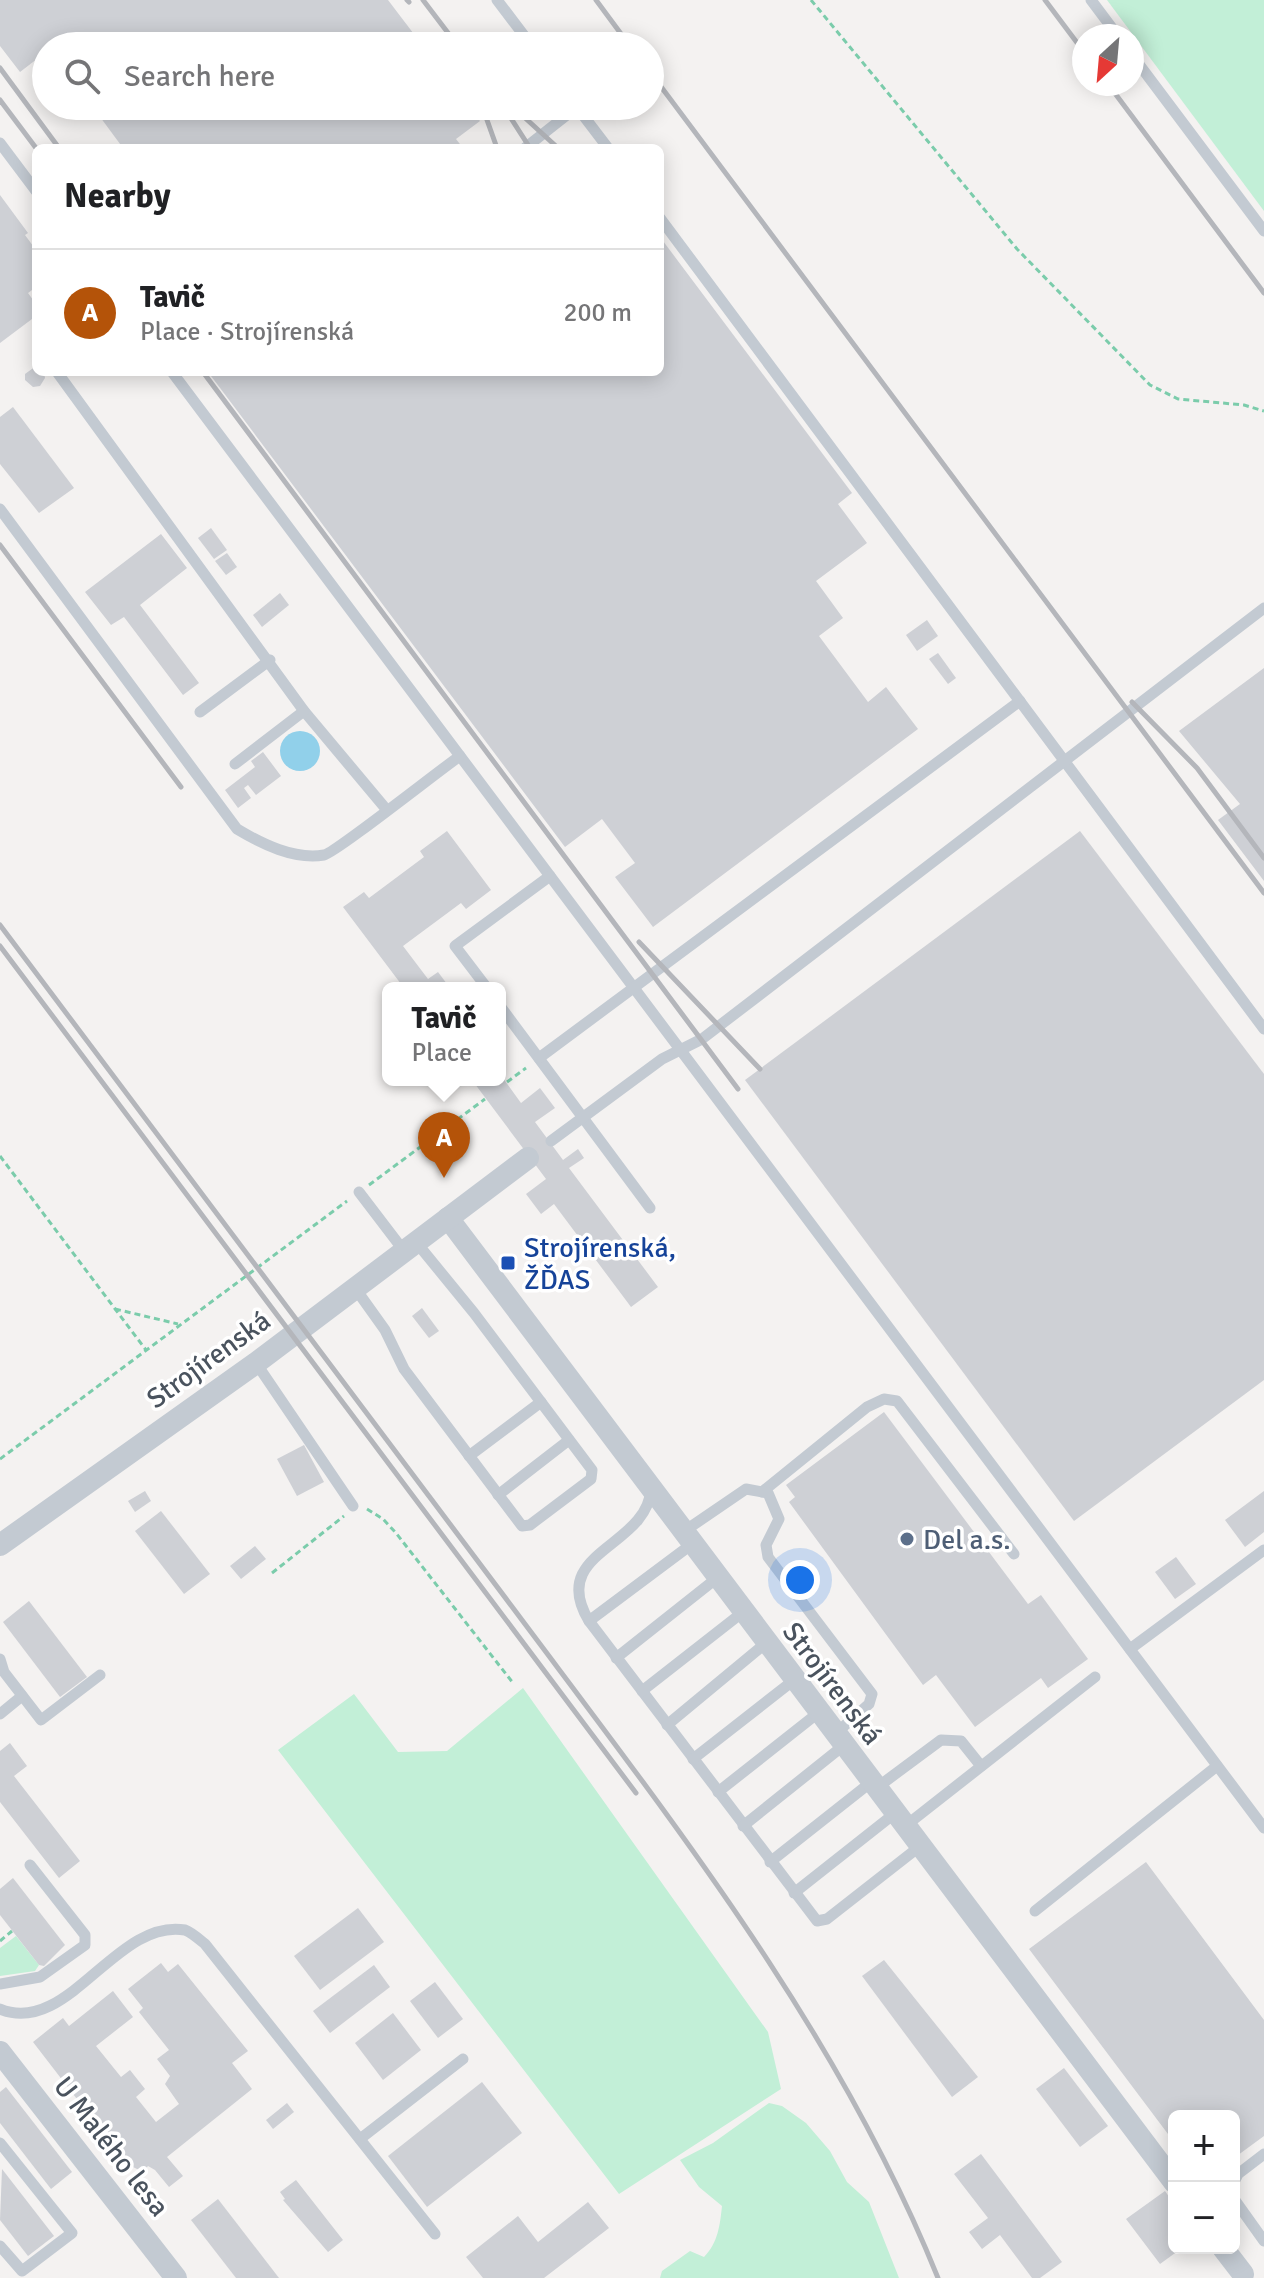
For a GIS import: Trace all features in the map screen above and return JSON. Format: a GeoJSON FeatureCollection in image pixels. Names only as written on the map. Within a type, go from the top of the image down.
{"type":"FeatureCollection","features":[{"type":"Feature","properties":{"kind":"street","name":"Strojírenská"},"geometry":{"type":"LineString","coordinates":[[0,1545],[256,1363],[528,1158]]}},
{"type":"Feature","properties":{"kind":"street","name":"Strojírenská"},"geometry":{"type":"LineString","coordinates":[[448,1218],[838,1740],[1168,2174]]}},
{"type":"Feature","properties":{"kind":"street","name":"U Malého lesa"},"geometry":{"type":"LineString","coordinates":[[0,2052],[176,2278]]}},
{"type":"Feature","properties":{"kind":"street"},"geometry":{"type":"LineString","coordinates":[[1228,2254],[1243,2274]]}},
{"type":"Feature","properties":{"kind":"lane"},"geometry":{"type":"LineString","coordinates":[[497,0],[521,32]]}},
{"type":"Feature","properties":{"kind":"lane"},"geometry":{"type":"LineString","coordinates":[[1091,0],[1109,24]]}},
{"type":"Feature","properties":{"kind":"lane"},"geometry":{"type":"LineString","coordinates":[[1144,71],[1264,231]]}},
{"type":"Feature","properties":{"kind":"lane"},"geometry":{"type":"LineString","coordinates":[[530,144],[561,120]]}},
{"type":"Feature","properties":{"kind":"lane"},"geometry":{"type":"LineString","coordinates":[[587,120],[605,144]]}},
{"type":"Feature","properties":{"kind":"lane"},"geometry":{"type":"LineString","coordinates":[[0,143],[32,186]]}},
{"type":"Feature","properties":{"kind":"lane"},"geometry":{"type":"LineString","coordinates":[[664,223],[1264,1029]]}},
{"type":"Feature","properties":{"kind":"lane"},"geometry":{"type":"LineString","coordinates":[[60,376],[270,660],[304,711],[386,809]]}},
{"type":"Feature","properties":{"kind":"lane"},"geometry":{"type":"LineString","coordinates":[[175,376],[1264,1828]]}},
{"type":"Feature","properties":{"kind":"lane"},"geometry":{"type":"LineString","coordinates":[[0,509],[237,829],[258,842],[292,854],[327,855],[460,756]]}},
{"type":"Feature","properties":{"kind":"lane"},"geometry":{"type":"LineString","coordinates":[[551,1141],[662,1059],[702,1039],[1264,608]]}},
{"type":"Feature","properties":{"kind":"lane"},"geometry":{"type":"LineString","coordinates":[[200,712],[270,660]]}},
{"type":"Feature","properties":{"kind":"lane"},"geometry":{"type":"LineString","coordinates":[[539,1058],[1020,701]]}},
{"type":"Feature","properties":{"kind":"lane"},"geometry":{"type":"LineString","coordinates":[[235,764],[304,711]]}},
{"type":"Feature","properties":{"kind":"lane"},"geometry":{"type":"LineString","coordinates":[[482,982],[455,946],[550,876]]}},
{"type":"Feature","properties":{"kind":"lane"},"geometry":{"type":"LineString","coordinates":[[506,1014],[650,1208]]}},
{"type":"Feature","properties":{"kind":"lane"},"geometry":{"type":"LineString","coordinates":[[355,1288],[385,1330],[404,1369],[524,1527],[591,1479],[592,1470],[541,1402],[410,1247],[359,1192]]}},
{"type":"Feature","properties":{"kind":"lane"},"geometry":{"type":"LineString","coordinates":[[256,1363],[353,1506]]}},
{"type":"Feature","properties":{"kind":"lane"},"geometry":{"type":"LineString","coordinates":[[762,1492],[867,1407],[884,1399],[897,1401],[1014,1554]]}},
{"type":"Feature","properties":{"kind":"lane"},"geometry":{"type":"LineString","coordinates":[[469,1456],[541,1402]]}},
{"type":"Feature","properties":{"kind":"lane"},"geometry":{"type":"LineString","coordinates":[[498,1495],[569,1440]]}},
{"type":"Feature","properties":{"kind":"lane"},"geometry":{"type":"LineString","coordinates":[[651,1489],[647,1508],[635,1524],[584,1568],[578,1588],[579,1600],[589,1621],[616,1658],[812,1917],[822,1922],[919,1847]]}},
{"type":"Feature","properties":{"kind":"lane"},"geometry":{"type":"LineString","coordinates":[[589,1621],[746,1489],[768,1493],[779,1519],[766,1545],[768,1557],[872,1694],[869,1704],[838,1740],[743,1826]]}},
{"type":"Feature","properties":{"kind":"lane"},"geometry":{"type":"LineString","coordinates":[[1130,1649],[1264,1550]]}},
{"type":"Feature","properties":{"kind":"lane"},"geometry":{"type":"LineString","coordinates":[[616,1658],[717,1578]]}},
{"type":"Feature","properties":{"kind":"lane"},"geometry":{"type":"LineString","coordinates":[[642,1691],[743,1612]]}},
{"type":"Feature","properties":{"kind":"lane"},"geometry":{"type":"LineString","coordinates":[[667,1725],[766,1643]]}},
{"type":"Feature","properties":{"kind":"lane"},"geometry":{"type":"LineString","coordinates":[[0,1659],[4,1672],[41,1720],[100,1675]]}},
{"type":"Feature","properties":{"kind":"lane"},"geometry":{"type":"LineString","coordinates":[[794,1893],[981,1766],[1095,1677]]}},
{"type":"Feature","properties":{"kind":"lane"},"geometry":{"type":"LineString","coordinates":[[693,1759],[794,1680]]}},
{"type":"Feature","properties":{"kind":"lane"},"geometry":{"type":"LineString","coordinates":[[0,1714],[22,1696]]}},
{"type":"Feature","properties":{"kind":"lane"},"geometry":{"type":"LineString","coordinates":[[718,1792],[818,1713]]}},
{"type":"Feature","properties":{"kind":"lane"},"geometry":{"type":"LineString","coordinates":[[770,1862],[941,1740],[961,1741],[981,1766]]}},
{"type":"Feature","properties":{"kind":"lane"},"geometry":{"type":"LineString","coordinates":[[1035,1911],[1217,1766]]}},
{"type":"Feature","properties":{"kind":"lane"},"geometry":{"type":"LineString","coordinates":[[0,1984],[40,1977],[85,1945],[85,1935],[30,1865]]}},
{"type":"Feature","properties":{"kind":"lane"},"geometry":{"type":"LineString","coordinates":[[0,2009],[12,2014],[40,2009],[74,1989],[141,1939],[164,1931],[186,1930],[205,1944],[435,2234]]}},
{"type":"Feature","properties":{"kind":"lane"},"geometry":{"type":"LineString","coordinates":[[360,2139],[463,2059]]}},
{"type":"Feature","properties":{"kind":"lane"},"geometry":{"type":"LineString","coordinates":[[0,2143],[72,2233],[22,2271],[0,2246]]}},
{"type":"Feature","properties":{"kind":"lane"},"geometry":{"type":"LineString","coordinates":[[1240,2172],[1264,2154]]}},
{"type":"Feature","properties":{"kind":"lane"},"geometry":{"type":"LineString","coordinates":[[1240,2207],[1264,2241]]}},
{"type":"Feature","properties":{"kind":"path"},"geometry":{"type":"LineString","coordinates":[[811,0],[1017,249],[1150,385],[1178,399],[1244,405],[1264,411]]}},
{"type":"Feature","properties":{"kind":"path"},"geometry":{"type":"LineString","coordinates":[[507,1082],[539,1058]]}},
{"type":"Feature","properties":{"kind":"path"},"geometry":{"type":"LineString","coordinates":[[0,1459],[485,1099]]}},
{"type":"Feature","properties":{"kind":"path"},"geometry":{"type":"LineString","coordinates":[[0,1156],[146,1350]]}},
{"type":"Feature","properties":{"kind":"path"},"geometry":{"type":"LineString","coordinates":[[115,1309],[180,1325]]}},
{"type":"Feature","properties":{"kind":"path"},"geometry":{"type":"LineString","coordinates":[[272,1573],[353,1506],[370,1510],[383,1519],[513,1683]]}},
{"type":"Feature","properties":{"kind":"path"},"geometry":{"type":"LineString","coordinates":[[0,1941],[12,1931]]}},
{"type":"Feature","properties":{"kind":"green space"},"geometry":{"type":"Polygon","coordinates":[[[1107,0],[1264,0],[1264,211],[1144,50],[1144,24],[1125,24],[1107,0]]]}},
{"type":"Feature","properties":{"kind":"green space"},"geometry":{"type":"Polygon","coordinates":[[[523,1688],[768,2032],[781,2089],[619,2194],[278,1750],[354,1694],[398,1752],[447,1751],[523,1688]]]}},
{"type":"Feature","properties":{"kind":"green space"},"geometry":{"type":"Polygon","coordinates":[[[16,1936],[39,1965],[35,1971],[0,1976],[0,1948],[16,1936]]]}},
{"type":"Feature","properties":{"kind":"green space"},"geometry":{"type":"Polygon","coordinates":[[[769,2103],[782,2106],[806,2123],[830,2151],[847,2182],[869,2202],[899,2278],[660,2278],[662,2271],[690,2251],[704,2257],[715,2240],[720,2220],[722,2206],[699,2187],[680,2160],[713,2143],[769,2103]]]}},
{"type":"Feature","properties":{"kind":"water"},"geometry":{"type":"Polygon","coordinates":[[[300,731],[314,737],[320,751],[314,765],[300,771],[286,765],[280,751],[286,737],[300,731]]]}},
{"type":"Feature","properties":{"kind":"building"},"geometry":{"type":"Polygon","coordinates":[[[0,0],[388,0],[412,32],[32,32],[32,63],[20,72],[0,46],[0,0]]]}},
{"type":"Feature","properties":{"kind":"building"},"geometry":{"type":"Polygon","coordinates":[[[102,120],[480,121],[456,139],[460,144],[120,144],[102,120]]]}},
{"type":"Feature","properties":{"kind":"building"},"geometry":{"type":"Polygon","coordinates":[[[0,195],[28,233],[25,235],[32,245],[32,290],[28,293],[32,298],[32,319],[0,343],[0,195]]]}},
{"type":"Feature","properties":{"kind":"building"},"geometry":{"type":"Polygon","coordinates":[[[664,242],[852,493],[838,504],[867,543],[816,581],[843,618],[819,636],[868,702],[886,687],[918,729],[653,927],[615,877],[635,863],[602,819],[565,847],[211,376],[664,376],[664,242]]]}},
{"type":"Feature","properties":{"kind":"building"},"geometry":{"type":"Polygon","coordinates":[[[32,369],[32,376],[45,378],[40,386],[33,387],[25,380],[25,374],[32,369]]]}},
{"type":"Feature","properties":{"kind":"building"},"geometry":{"type":"Polygon","coordinates":[[[13,407],[74,488],[39,513],[0,464],[0,417],[13,407]]]}},
{"type":"Feature","properties":{"kind":"building"},"geometry":{"type":"Polygon","coordinates":[[[211,528],[227,550],[214,559],[198,538],[211,528]]]}},
{"type":"Feature","properties":{"kind":"building"},"geometry":{"type":"Polygon","coordinates":[[[161,534],[187,568],[140,605],[199,683],[183,695],[124,617],[111,625],[85,592],[161,534]]]}},
{"type":"Feature","properties":{"kind":"building"},"geometry":{"type":"Polygon","coordinates":[[[227,553],[237,567],[226,575],[215,561],[227,553]]]}},
{"type":"Feature","properties":{"kind":"building"},"geometry":{"type":"Polygon","coordinates":[[[280,593],[289,605],[262,627],[253,615],[280,593]]]}},
{"type":"Feature","properties":{"kind":"building"},"geometry":{"type":"Polygon","coordinates":[[[927,620],[938,636],[917,651],[906,635],[927,620]]]}},
{"type":"Feature","properties":{"kind":"building"},"geometry":{"type":"Polygon","coordinates":[[[938,653],[956,678],[948,684],[929,659],[938,653]]]}},
{"type":"Feature","properties":{"kind":"building"},"geometry":{"type":"Polygon","coordinates":[[[1264,668],[1264,881],[1218,820],[1240,804],[1179,731],[1264,668]]]}},
{"type":"Feature","properties":{"kind":"building"},"geometry":{"type":"Polygon","coordinates":[[[263,752],[281,776],[256,795],[248,785],[244,788],[251,798],[238,808],[225,790],[255,767],[251,761],[263,752]]]}},
{"type":"Feature","properties":{"kind":"building"},"geometry":{"type":"Polygon","coordinates":[[[447,831],[491,890],[466,909],[461,903],[403,946],[428,979],[438,972],[446,982],[399,982],[343,907],[364,892],[369,898],[424,857],[420,851],[447,831]]]}},
{"type":"Feature","properties":{"kind":"building"},"geometry":{"type":"Polygon","coordinates":[[[1080,831],[1264,1074],[1264,1380],[1074,1521],[745,1080],[1080,831]]]}},
{"type":"Feature","properties":{"kind":"building"},"geometry":{"type":"Polygon","coordinates":[[[506,1082],[521,1103],[540,1088],[555,1108],[535,1122],[563,1160],[578,1149],[584,1158],[569,1168],[658,1287],[631,1307],[554,1204],[541,1214],[526,1194],[546,1179],[476,1086],[506,1086],[506,1082]]]}},
{"type":"Feature","properties":{"kind":"building"},"geometry":{"type":"Polygon","coordinates":[[[445,1086],[459,1086],[450,1093],[445,1086]]]}},
{"type":"Feature","properties":{"kind":"building"},"geometry":{"type":"Polygon","coordinates":[[[422,1308],[439,1331],[429,1338],[412,1316],[422,1308]]]}},
{"type":"Feature","properties":{"kind":"building"},"geometry":{"type":"Polygon","coordinates":[[[884,1412],[1028,1604],[1041,1595],[1088,1659],[1048,1688],[1041,1678],[975,1727],[936,1675],[923,1685],[789,1502],[795,1497],[786,1485],[884,1412]]]}},
{"type":"Feature","properties":{"kind":"building"},"geometry":{"type":"Polygon","coordinates":[[[304,1445],[324,1482],[297,1496],[277,1459],[304,1445]]]}},
{"type":"Feature","properties":{"kind":"building"},"geometry":{"type":"Polygon","coordinates":[[[145,1491],[151,1501],[135,1512],[128,1501],[145,1491]]]}},
{"type":"Feature","properties":{"kind":"building"},"geometry":{"type":"Polygon","coordinates":[[[1264,1491],[1264,1532],[1245,1547],[1225,1520],[1264,1491]]]}},
{"type":"Feature","properties":{"kind":"building"},"geometry":{"type":"Polygon","coordinates":[[[161,1511],[210,1574],[184,1594],[135,1531],[161,1511]]]}},
{"type":"Feature","properties":{"kind":"building"},"geometry":{"type":"Polygon","coordinates":[[[255,1546],[266,1559],[241,1579],[230,1566],[255,1546]]]}},
{"type":"Feature","properties":{"kind":"building"},"geometry":{"type":"Polygon","coordinates":[[[1176,1557],[1196,1584],[1175,1599],[1155,1572],[1176,1557]]]}},
{"type":"Feature","properties":{"kind":"building"},"geometry":{"type":"Polygon","coordinates":[[[29,1601],[87,1677],[60,1697],[3,1622],[29,1601]]]}},
{"type":"Feature","properties":{"kind":"building"},"geometry":{"type":"Polygon","coordinates":[[[10,1743],[27,1766],[14,1776],[80,1861],[59,1878],[0,1802],[0,1751],[10,1743]]]}},
{"type":"Feature","properties":{"kind":"building"},"geometry":{"type":"Polygon","coordinates":[[[1146,1862],[1264,2020],[1264,2136],[1240,2154],[1240,2110],[1168,2110],[1168,2134],[1029,1949],[1146,1862]]]}},
{"type":"Feature","properties":{"kind":"building"},"geometry":{"type":"Polygon","coordinates":[[[13,1878],[65,1945],[44,1966],[39,1965],[0,1915],[0,1889],[13,1878]]]}},
{"type":"Feature","properties":{"kind":"building"},"geometry":{"type":"Polygon","coordinates":[[[358,1908],[384,1942],[320,1990],[294,1956],[358,1908]]]}},
{"type":"Feature","properties":{"kind":"building"},"geometry":{"type":"Polygon","coordinates":[[[884,1960],[978,2077],[952,2097],[862,1976],[884,1960]]]}},
{"type":"Feature","properties":{"kind":"building"},"geometry":{"type":"Polygon","coordinates":[[[161,1963],[168,1972],[178,1964],[248,2051],[232,2063],[252,2089],[167,2157],[183,2176],[169,2187],[148,2166],[143,2172],[127,2164],[33,2042],[63,2018],[69,2026],[113,1991],[133,2017],[96,2046],[121,2077],[130,2070],[145,2089],[136,2097],[156,2122],[179,2104],[165,2084],[170,2076],[157,2059],[169,2050],[139,2012],[143,2008],[128,1989],[161,1963]]]}},
{"type":"Feature","properties":{"kind":"building"},"geometry":{"type":"Polygon","coordinates":[[[374,1965],[390,1987],[330,2033],[313,2011],[374,1965]]]}},
{"type":"Feature","properties":{"kind":"building"},"geometry":{"type":"Polygon","coordinates":[[[435,1982],[463,2019],[438,2038],[410,2001],[435,1982]]]}},
{"type":"Feature","properties":{"kind":"building"},"geometry":{"type":"Polygon","coordinates":[[[393,2013],[421,2050],[383,2080],[355,2043],[393,2013]]]}},
{"type":"Feature","properties":{"kind":"building"},"geometry":{"type":"Polygon","coordinates":[[[1064,2068],[1108,2126],[1080,2147],[1036,2089],[1064,2068]]]}},
{"type":"Feature","properties":{"kind":"building"},"geometry":{"type":"Polygon","coordinates":[[[482,2082],[522,2133],[427,2207],[388,2156],[482,2082]]]}},
{"type":"Feature","properties":{"kind":"building"},"geometry":{"type":"Polygon","coordinates":[[[6,2087],[72,2172],[51,2189],[0,2123],[0,2092],[6,2087]]]}},
{"type":"Feature","properties":{"kind":"building"},"geometry":{"type":"Polygon","coordinates":[[[287,2103],[294,2112],[273,2129],[266,2120],[287,2103]]]}},
{"type":"Feature","properties":{"kind":"building"},"geometry":{"type":"Polygon","coordinates":[[[981,2154],[1062,2262],[1040,2278],[1032,2278],[1000,2235],[982,2249],[969,2232],[988,2218],[954,2174],[981,2154]]]}},
{"type":"Feature","properties":{"kind":"building"},"geometry":{"type":"Polygon","coordinates":[[[2,2169],[54,2236],[28,2256],[0,2220],[2,2169]]]}},
{"type":"Feature","properties":{"kind":"building"},"geometry":{"type":"Polygon","coordinates":[[[296,2180],[343,2240],[328,2252],[283,2200],[280,2192],[296,2180]]]}},
{"type":"Feature","properties":{"kind":"building"},"geometry":{"type":"Polygon","coordinates":[[[1165,2191],[1168,2195],[1168,2254],[1174,2254],[1160,2264],[1126,2219],[1165,2191]]]}},
{"type":"Feature","properties":{"kind":"building"},"geometry":{"type":"Polygon","coordinates":[[[218,2199],[279,2278],[236,2278],[191,2220],[218,2199]]]}},
{"type":"Feature","properties":{"kind":"building"},"geometry":{"type":"Polygon","coordinates":[[[588,2202],[609,2228],[544,2278],[483,2278],[466,2257],[518,2216],[538,2242],[588,2202]]]}},
{"type":"Feature","properties":{"kind":"railway"},"geometry":{"type":"LineString","coordinates":[[423,0],[447,32]]}},
{"type":"Feature","properties":{"kind":"railway"},"geometry":{"type":"LineString","coordinates":[[596,0],[620,32]]}},
{"type":"Feature","properties":{"kind":"railway"},"geometry":{"type":"LineString","coordinates":[[1045,0],[1072,36]]}},
{"type":"Feature","properties":{"kind":"railway"},"geometry":{"type":"LineString","coordinates":[[0,68],[32,111]]}},
{"type":"Feature","properties":{"kind":"railway"},"geometry":{"type":"LineString","coordinates":[[664,91],[1264,893]]}},
{"type":"Feature","properties":{"kind":"railway"},"geometry":{"type":"LineString","coordinates":[[1117,96],[1264,293]]}},
{"type":"Feature","properties":{"kind":"railway"},"geometry":{"type":"LineString","coordinates":[[0,100],[33,144]]}},
{"type":"Feature","properties":{"kind":"railway"},"geometry":{"type":"LineString","coordinates":[[38,120],[56,144]]}},
{"type":"Feature","properties":{"kind":"railway"},"geometry":{"type":"LineString","coordinates":[[487,120],[496,144]]}},
{"type":"Feature","properties":{"kind":"railway"},"geometry":{"type":"LineString","coordinates":[[512,120],[527,144]]}},
{"type":"Feature","properties":{"kind":"railway"},"geometry":{"type":"LineString","coordinates":[[527,120],[554,144]]}},
{"type":"Feature","properties":{"kind":"railway"},"geometry":{"type":"LineString","coordinates":[[206,376],[738,1089]]}},
{"type":"Feature","properties":{"kind":"railway"},"geometry":{"type":"LineString","coordinates":[[0,545],[181,787]]}},
{"type":"Feature","properties":{"kind":"railway"},"geometry":{"type":"LineString","coordinates":[[1132,702],[1197,768],[1264,858]]}},
{"type":"Feature","properties":{"kind":"railway"},"geometry":{"type":"LineString","coordinates":[[0,925],[632,1768],[748,1930],[802,2013],[852,2099],[898,2187],[938,2278]]}},
{"type":"Feature","properties":{"kind":"railway"},"geometry":{"type":"LineString","coordinates":[[639,942],[760,1069]]}},
{"type":"Feature","properties":{"kind":"railway"},"geometry":{"type":"LineString","coordinates":[[0,946],[636,1793]]}},
{"type":"Feature","properties":{"kind":"place","name":"Tavič"},"geometry":{"type":"Point","coordinates":[444,1178]}},
{"type":"Feature","properties":{"kind":"place","name":"Strojírenská, ŽĎAS"},"geometry":{"type":"Point","coordinates":[508,1263]}},
{"type":"Feature","properties":{"kind":"place","name":"Del a.s."},"geometry":{"type":"Point","coordinates":[907,1539]}}]}
